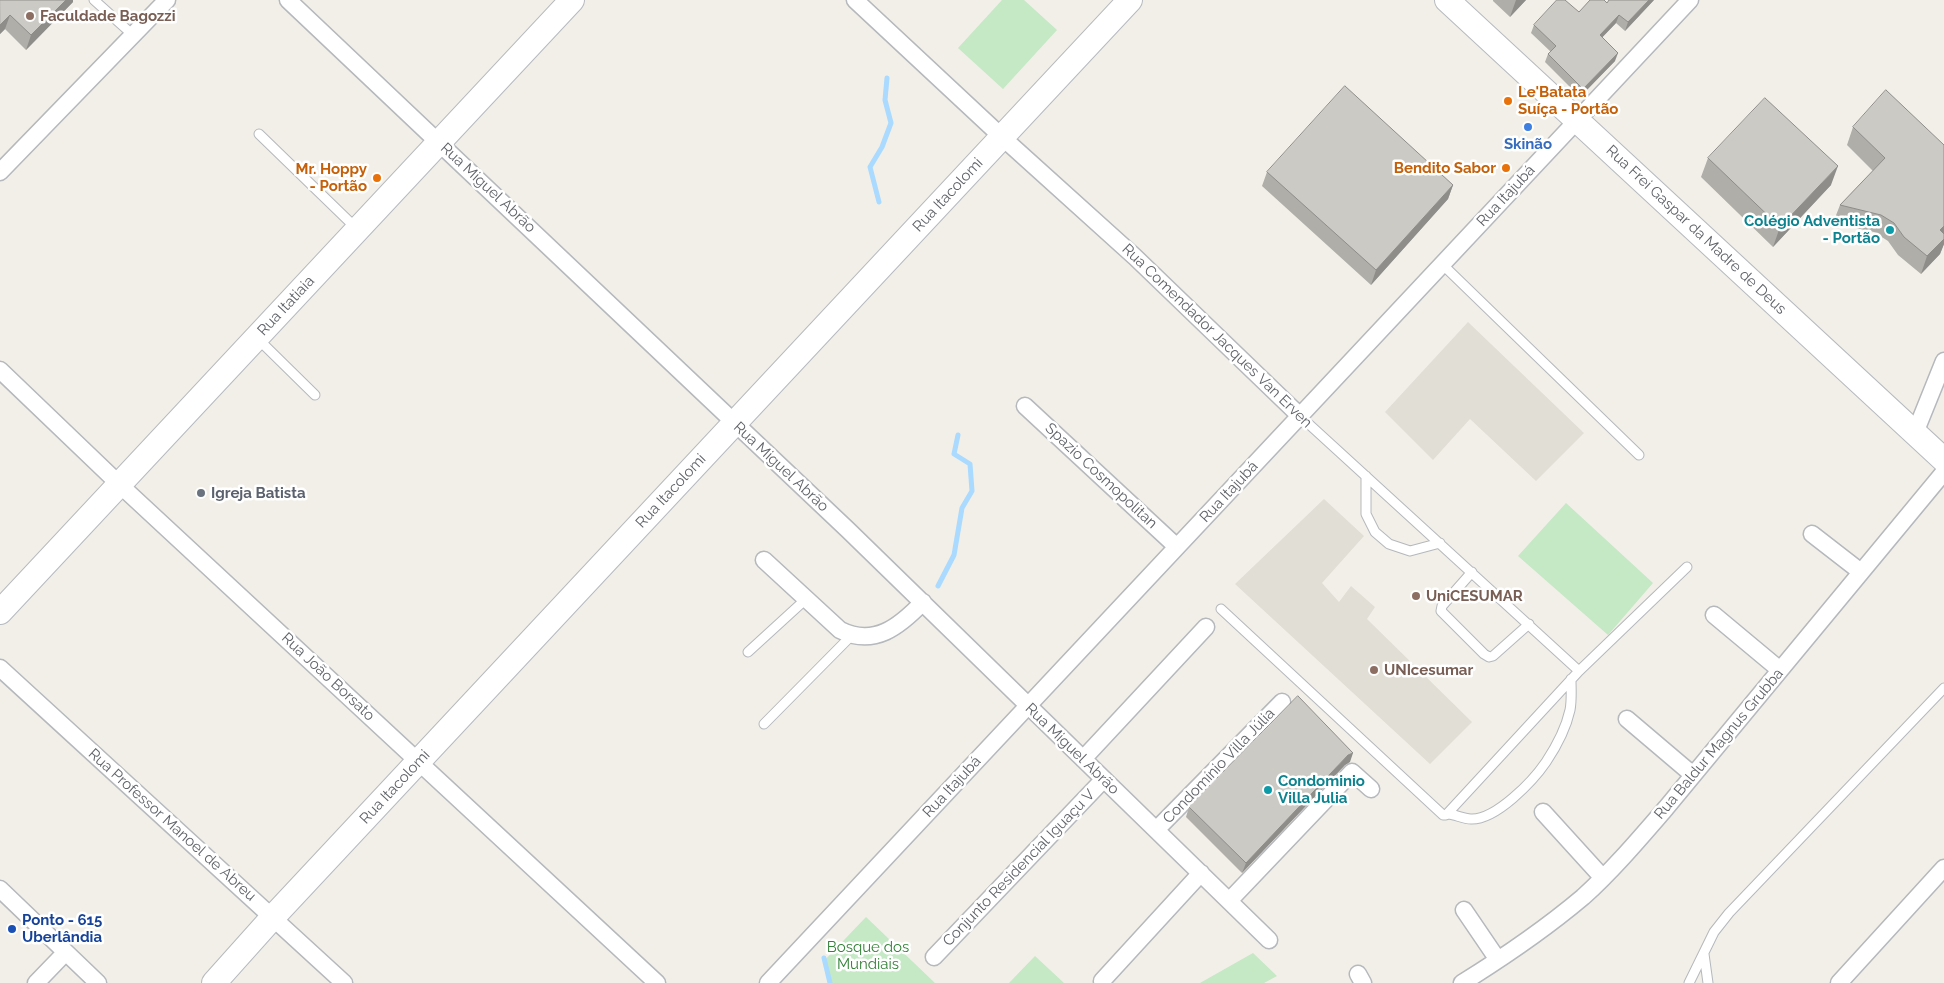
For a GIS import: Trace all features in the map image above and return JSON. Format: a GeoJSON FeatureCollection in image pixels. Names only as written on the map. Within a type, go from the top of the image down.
{"type":"FeatureCollection","features":[{"type":"Feature","properties":{"kind":"main road","name":"Rua Itatiaia"},"geometry":{"type":"LineString","coordinates":[[0,612],[572,0]]}},
{"type":"Feature","properties":{"kind":"main road","name":"Rua Itacolomi"},"geometry":{"type":"LineString","coordinates":[[214,983],[273,917],[1130,0]]}},
{"type":"Feature","properties":{"kind":"main road","name":"Rua Frei Gaspar da Madre de Deus"},"geometry":{"type":"LineString","coordinates":[[1447,0],[1944,460]]}},
{"type":"Feature","properties":{"kind":"street"},"geometry":{"type":"LineString","coordinates":[[0,172],[167,0]]}},
{"type":"Feature","properties":{"kind":"street","name":"Rua Miguel Abrão"},"geometry":{"type":"LineString","coordinates":[[288,0],[923,602],[1269,940]]}},
{"type":"Feature","properties":{"kind":"street","name":"Rua Comendador Jacques Van Erven"},"geometry":{"type":"LineString","coordinates":[[855,0],[1002,137],[1135,257],[1300,416]]}},
{"type":"Feature","properties":{"kind":"street","name":"Rua Itajubá"},"geometry":{"type":"LineString","coordinates":[[768,983],[1690,0]]}},
{"type":"Feature","properties":{"kind":"street"},"geometry":{"type":"LineString","coordinates":[[1915,433],[1944,361]]}},
{"type":"Feature","properties":{"kind":"street","name":"Rua João Borsato"},"geometry":{"type":"LineString","coordinates":[[0,370],[119,484],[657,983]]}},
{"type":"Feature","properties":{"kind":"street","name":"Spazio Cosmopolitan"},"geometry":{"type":"LineString","coordinates":[[1025,406],[1177,547]]}},
{"type":"Feature","properties":{"kind":"street","name":"Rua Baldur Magnus Grubba"},"geometry":{"type":"LineString","coordinates":[[1462,983],[1498,960],[1559,916],[1603,878],[1693,775],[1944,472]]}},
{"type":"Feature","properties":{"kind":"street"},"geometry":{"type":"LineString","coordinates":[[1812,534],[1861,572]]}},
{"type":"Feature","properties":{"kind":"street"},"geometry":{"type":"LineString","coordinates":[[764,560],[840,630],[851,636],[877,636],[908,618],[923,602]]}},
{"type":"Feature","properties":{"kind":"street"},"geometry":{"type":"LineString","coordinates":[[1714,615],[1780,670]]}},
{"type":"Feature","properties":{"kind":"street"},"geometry":{"type":"LineString","coordinates":[[1083,759],[1206,627]]}},
{"type":"Feature","properties":{"kind":"street","name":"Rua Professor Manoel de Abreu"},"geometry":{"type":"LineString","coordinates":[[0,668],[344,983]]}},
{"type":"Feature","properties":{"kind":"street","name":"Condomínio Villa Júlia"},"geometry":{"type":"LineString","coordinates":[[1156,830],[1282,702]]}},
{"type":"Feature","properties":{"kind":"street"},"geometry":{"type":"LineString","coordinates":[[1627,719],[1693,775]]}},
{"type":"Feature","properties":{"kind":"street"},"geometry":{"type":"LineString","coordinates":[[1229,900],[1352,772],[1371,789]]}},
{"type":"Feature","properties":{"kind":"street","name":"Conjunto Residencial Iguaçu V"},"geometry":{"type":"LineString","coordinates":[[934,957],[1104,779]]}},
{"type":"Feature","properties":{"kind":"street"},"geometry":{"type":"LineString","coordinates":[[1543,812],[1603,878]]}},
{"type":"Feature","properties":{"kind":"street"},"geometry":{"type":"LineString","coordinates":[[1839,983],[1944,868]]}},
{"type":"Feature","properties":{"kind":"street"},"geometry":{"type":"LineString","coordinates":[[1102,981],[1201,873]]}},
{"type":"Feature","properties":{"kind":"street"},"geometry":{"type":"LineString","coordinates":[[0,889],[98,983]]}},
{"type":"Feature","properties":{"kind":"street"},"geometry":{"type":"LineString","coordinates":[[1464,910],[1498,960]]}},
{"type":"Feature","properties":{"kind":"street"},"geometry":{"type":"LineString","coordinates":[[36,983],[65,953]]}},
{"type":"Feature","properties":{"kind":"lane"},"geometry":{"type":"LineString","coordinates":[[94,0],[133,34]]}},
{"type":"Feature","properties":{"kind":"lane"},"geometry":{"type":"LineString","coordinates":[[259,134],[357,229]]}},
{"type":"Feature","properties":{"kind":"lane"},"geometry":{"type":"LineString","coordinates":[[1442,264],[1639,454]]}},
{"type":"Feature","properties":{"kind":"lane"},"geometry":{"type":"LineString","coordinates":[[256,338],[315,395]]}},
{"type":"Feature","properties":{"kind":"lane","name":"Rua Comendador Jacques Van Erven"},"geometry":{"type":"LineString","coordinates":[[1300,416],[1579,671]]}},
{"type":"Feature","properties":{"kind":"lane"},"geometry":{"type":"LineString","coordinates":[[1366,476],[1366,514],[1375,532],[1389,544],[1410,551],[1440,544]]}},
{"type":"Feature","properties":{"kind":"lane"},"geometry":{"type":"LineString","coordinates":[[1448,814],[1579,671],[1687,567]]}},
{"type":"Feature","properties":{"kind":"lane"},"geometry":{"type":"LineString","coordinates":[[1472,572],[1442,606],[1441,610],[1484,654],[1489,657],[1493,656],[1529,624]]}},
{"type":"Feature","properties":{"kind":"lane"},"geometry":{"type":"LineString","coordinates":[[748,652],[806,599]]}},
{"type":"Feature","properties":{"kind":"lane"},"geometry":{"type":"LineString","coordinates":[[1221,609],[1443,815],[1448,814],[1472,819],[1479,818],[1495,811],[1527,785],[1546,763],[1561,735],[1570,709],[1572,679]]}},
{"type":"Feature","properties":{"kind":"lane"},"geometry":{"type":"LineString","coordinates":[[764,724],[851,636]]}},
{"type":"Feature","properties":{"kind":"lane"},"geometry":{"type":"LineString","coordinates":[[1689,983],[1714,932],[1729,912],[1944,688]]}},
{"type":"Feature","properties":{"kind":"lane"},"geometry":{"type":"LineString","coordinates":[[1703,953],[1708,983]]}},
{"type":"Feature","properties":{"kind":"shaded area"},"geometry":{"type":"Polygon","coordinates":[[[1468,322],[1584,433],[1536,481],[1470,419],[1433,460],[1385,412],[1468,322]]]}},
{"type":"Feature","properties":{"kind":"shaded area","name":"UNIcesumar"},"geometry":{"type":"Polygon","coordinates":[[[1324,499],[1364,536],[1322,583],[1339,602],[1351,586],[1375,607],[1367,619],[1472,722],[1430,764],[1235,584],[1324,499]]]}},
{"type":"Feature","properties":{"kind":"green space"},"geometry":{"type":"Polygon","coordinates":[[[1002,0],[1024,0],[1057,30],[1003,89],[958,48],[1002,0]]]}},
{"type":"Feature","properties":{"kind":"green space"},"geometry":{"type":"Polygon","coordinates":[[[1566,503],[1653,583],[1608,635],[1518,556],[1566,503]]]}},
{"type":"Feature","properties":{"kind":"green space","name":"Bosque dos Mundiais"},"geometry":{"type":"Polygon","coordinates":[[[866,917],[935,983],[830,983],[823,962],[866,917]]]}},
{"type":"Feature","properties":{"kind":"green space"},"geometry":{"type":"Polygon","coordinates":[[[1253,953],[1277,976],[1264,983],[1200,983],[1253,953]]]}},
{"type":"Feature","properties":{"kind":"green space"},"geometry":{"type":"Polygon","coordinates":[[[1035,956],[1064,983],[1009,983],[1035,956]]]}},
{"type":"Feature","properties":{"kind":"building","name":"Faculdade Bagozzi"},"geometry":{"type":"Polygon","coordinates":[[[0,0],[66,0],[31,35],[10,15],[0,25],[0,0]]]}},
{"type":"Feature","properties":{"kind":"building"},"geometry":{"type":"Polygon","coordinates":[[[1557,0],[1565,0],[1579,12],[1590,0],[1604,0],[1607,3],[1609,0],[1649,0],[1628,22],[1619,15],[1600,35],[1618,53],[1583,89],[1548,54],[1556,46],[1534,25],[1557,0]]]}},
{"type":"Feature","properties":{"kind":"building"},"geometry":{"type":"Polygon","coordinates":[[[1345,86],[1453,185],[1376,270],[1267,172],[1345,86]]]}},
{"type":"Feature","properties":{"kind":"building"},"geometry":{"type":"Polygon","coordinates":[[[1886,90],[1944,145],[1944,226],[1940,230],[1944,234],[1944,239],[1927,256],[1904,237],[1894,223],[1881,215],[1840,205],[1885,158],[1853,127],[1886,90]]]}},
{"type":"Feature","properties":{"kind":"building"},"geometry":{"type":"Polygon","coordinates":[[[1765,98],[1838,166],[1780,227],[1708,158],[1765,98]]]}},
{"type":"Feature","properties":{"kind":"building","name":"Condominio Villa Julia"},"geometry":{"type":"Polygon","coordinates":[[[1298,696],[1353,753],[1348,755],[1246,863],[1189,807],[1298,696]]]}},
{"type":"Feature","properties":{"kind":"waterway"},"geometry":{"type":"LineString","coordinates":[[879,202],[870,167],[882,147],[891,123],[885,100],[887,78]]}},
{"type":"Feature","properties":{"kind":"waterway"},"geometry":{"type":"LineString","coordinates":[[938,586],[954,555],[962,508],[972,491],[970,464],[954,454],[958,435]]}},
{"type":"Feature","properties":{"kind":"waterway"},"geometry":{"type":"LineString","coordinates":[[824,958],[830,983]]}},
{"type":"Feature","properties":{"kind":"place","name":"Faculdade Bagozzi"},"geometry":{"type":"Point","coordinates":[30,16]}},
{"type":"Feature","properties":{"kind":"place","name":"Le'Batata Suíça - Portão"},"geometry":{"type":"Point","coordinates":[1508,101]}},
{"type":"Feature","properties":{"kind":"place","name":"Skinão"},"geometry":{"type":"Point","coordinates":[1528,127]}},
{"type":"Feature","properties":{"kind":"place","name":"Bendito Sabor"},"geometry":{"type":"Point","coordinates":[1506,168]}},
{"type":"Feature","properties":{"kind":"place","name":"Mr. Hoppy - Portão"},"geometry":{"type":"Point","coordinates":[377,178]}},
{"type":"Feature","properties":{"kind":"place","name":"Colégio Adventista - Portão"},"geometry":{"type":"Point","coordinates":[1890,230]}},
{"type":"Feature","properties":{"kind":"place","name":"Igreja Batista"},"geometry":{"type":"Point","coordinates":[201,493]}},
{"type":"Feature","properties":{"kind":"place","name":"UniCESUMAR"},"geometry":{"type":"Point","coordinates":[1416,596]}},
{"type":"Feature","properties":{"kind":"place","name":"UNIcesumar"},"geometry":{"type":"Point","coordinates":[1374,670]}},
{"type":"Feature","properties":{"kind":"place","name":"Condominio Villa Julia"},"geometry":{"type":"Point","coordinates":[1268,790]}},
{"type":"Feature","properties":{"kind":"place","name":"Ponto - 615 Uberlândia"},"geometry":{"type":"Point","coordinates":[12,929]}}]}
